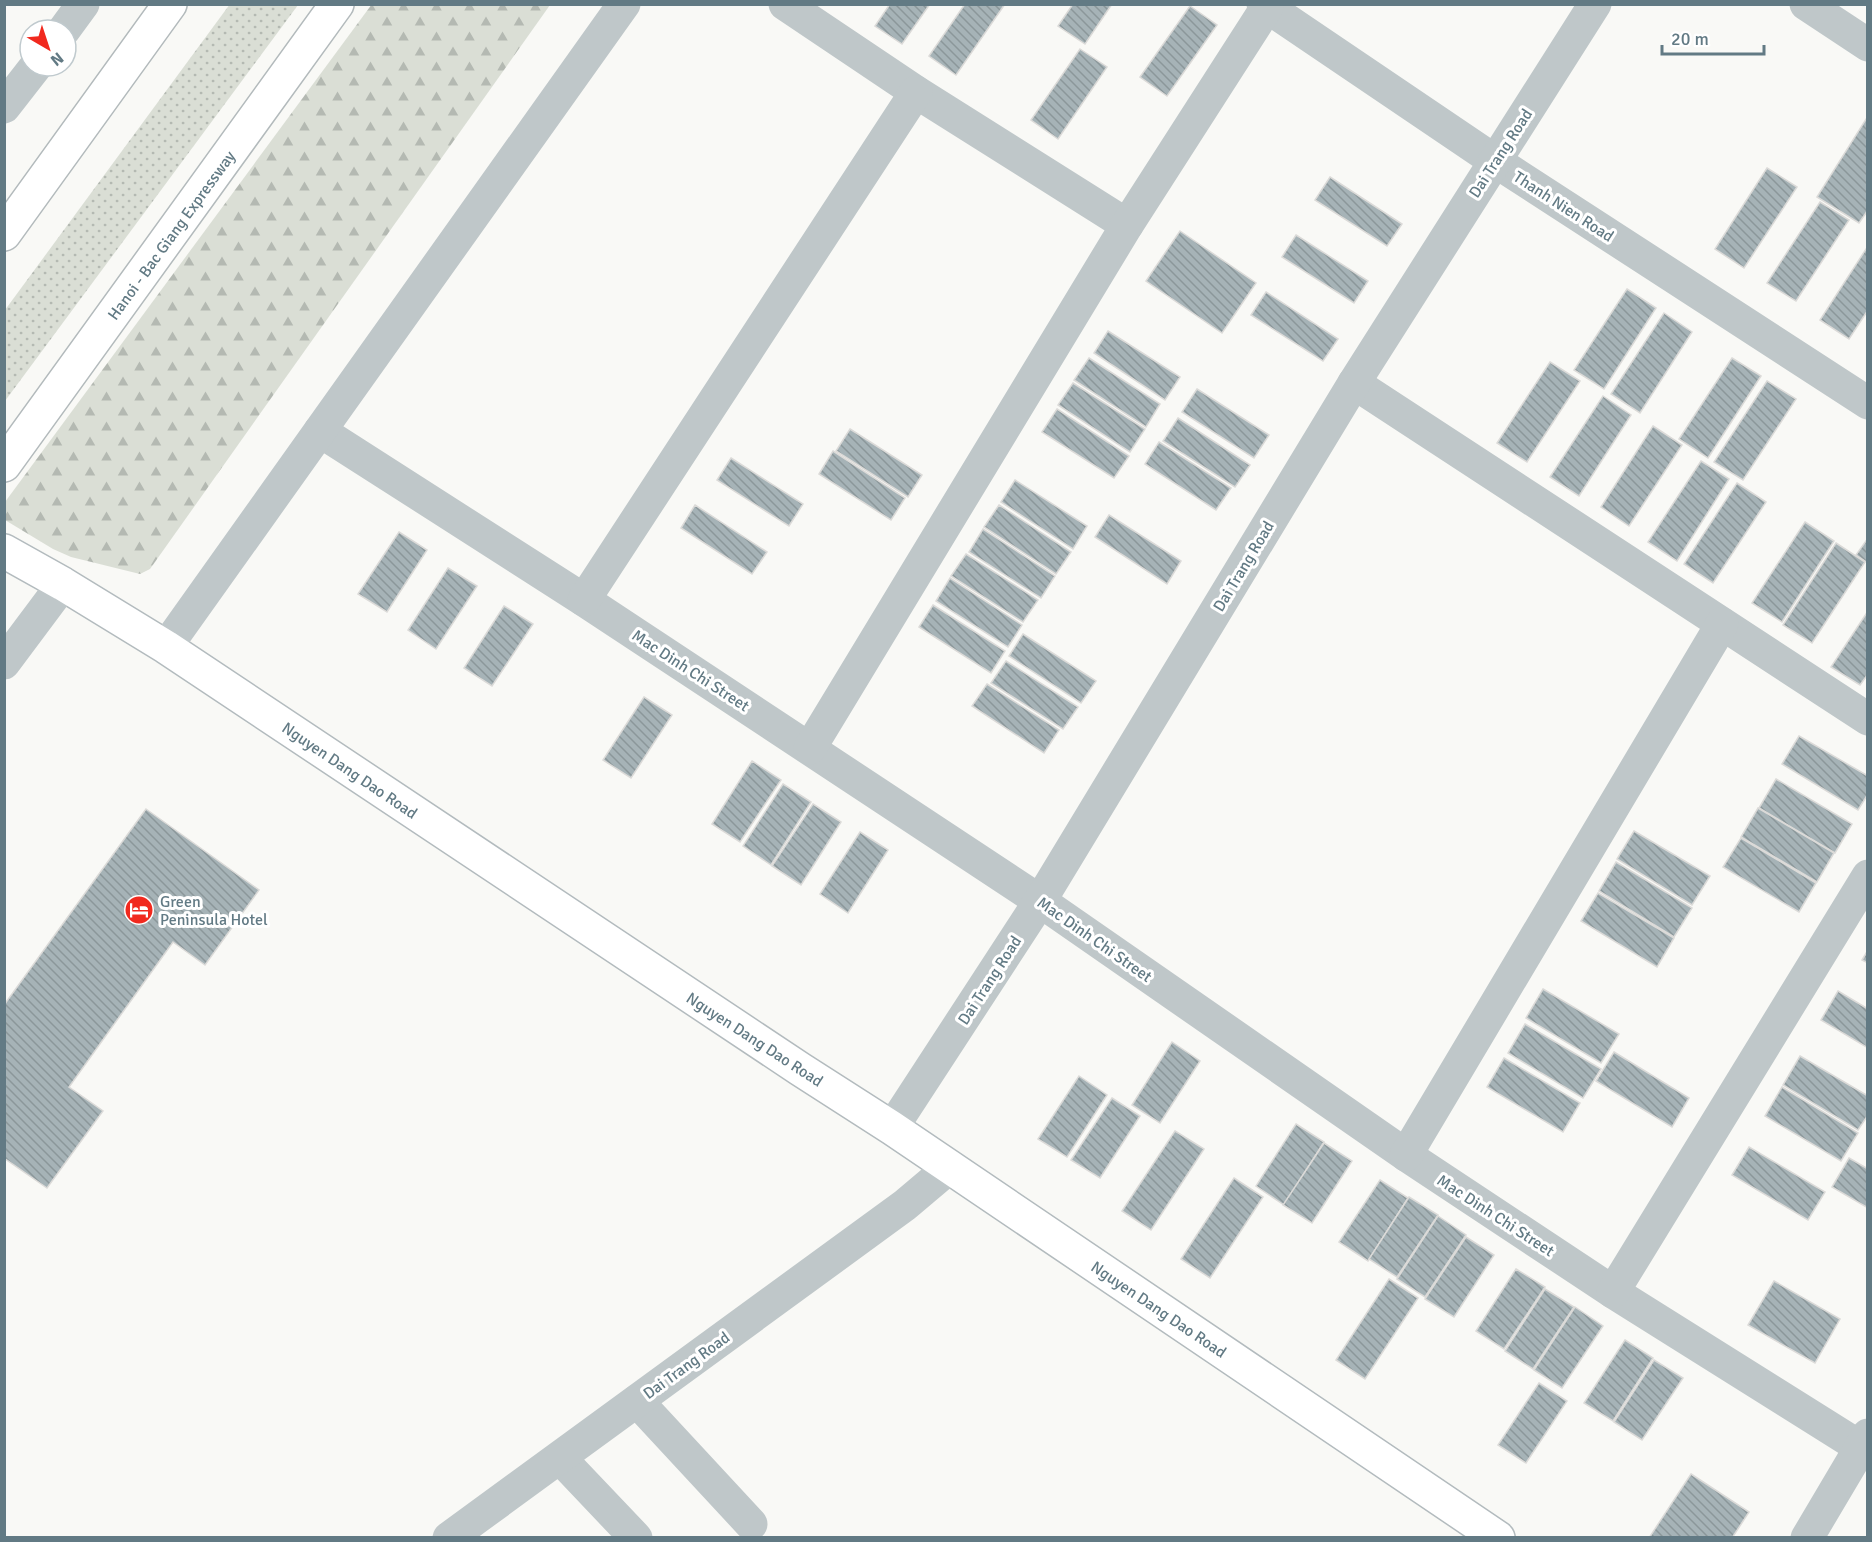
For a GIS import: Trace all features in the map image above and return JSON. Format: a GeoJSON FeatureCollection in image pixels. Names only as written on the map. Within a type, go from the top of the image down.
{"type":"FeatureCollection","features":[{"type":"Feature","properties":{"kind":"main road"},"geometry":{"type":"LineString","coordinates":[[4,234],[170,4]]}},
{"type":"Feature","properties":{"kind":"main road","name":"Hanoi - Bac Giang Expressway"},"geometry":{"type":"LineString","coordinates":[[4,465],[337,4]]}},
{"type":"Feature","properties":{"kind":"main road","name":"Nguyen Dang Dao Road"},"geometry":{"type":"LineString","coordinates":[[4,551],[166,647],[892,1128],[1498,1538]]}},
{"type":"Feature","properties":{"kind":"street"},"geometry":{"type":"LineString","coordinates":[[73,18],[83,4]]}},
{"type":"Feature","properties":{"kind":"street"},"geometry":{"type":"LineString","coordinates":[[166,647],[624,4]]}},
{"type":"Feature","properties":{"kind":"street"},"geometry":{"type":"LineString","coordinates":[[785,4],[916,92],[1127,225]]}},
{"type":"Feature","properties":{"kind":"street","name":"Dai Trang Road"},"geometry":{"type":"LineString","coordinates":[[892,1128],[1040,901],[1354,382],[1595,4]]}},
{"type":"Feature","properties":{"kind":"street"},"geometry":{"type":"LineString","coordinates":[[1806,4],[1868,45]]}},
{"type":"Feature","properties":{"kind":"street"},"geometry":{"type":"LineString","coordinates":[[810,748],[1127,225],[1265,6]]}},
{"type":"Feature","properties":{"kind":"street","name":"Thanh Nien Road"},"geometry":{"type":"LineString","coordinates":[[1265,6],[1495,161],[1868,403]]}},
{"type":"Feature","properties":{"kind":"street"},"geometry":{"type":"LineString","coordinates":[[8,95],[24,78]]}},
{"type":"Feature","properties":{"kind":"street"},"geometry":{"type":"LineString","coordinates":[[584,600],[916,92]]}},
{"type":"Feature","properties":{"kind":"street"},"geometry":{"type":"LineString","coordinates":[[1354,382],[1868,719]]}},
{"type":"Feature","properties":{"kind":"street","name":"Mac Dinh Chi Street"},"geometry":{"type":"LineString","coordinates":[[320,431],[584,600],[1040,901],[1406,1155],[1613,1292],[1865,1445]]}},
{"type":"Feature","properties":{"kind":"street"},"geometry":{"type":"LineString","coordinates":[[4,663],[63,584]]}},
{"type":"Feature","properties":{"kind":"street"},"geometry":{"type":"LineString","coordinates":[[1406,1155],[1722,624]]}},
{"type":"Feature","properties":{"kind":"street"},"geometry":{"type":"LineString","coordinates":[[1613,1292],[1868,876]]}},
{"type":"Feature","properties":{"kind":"street","name":"Dai Trang Road"},"geometry":{"type":"LineString","coordinates":[[449,1538],[904,1205],[950,1167]]}},
{"type":"Feature","properties":{"kind":"street"},"geometry":{"type":"LineString","coordinates":[[637,1401],[751,1524]]}},
{"type":"Feature","properties":{"kind":"street"},"geometry":{"type":"LineString","coordinates":[[1807,1538],[1865,1445]]}},
{"type":"Feature","properties":{"kind":"street"},"geometry":{"type":"LineString","coordinates":[[560,1458],[636,1538]]}},
{"type":"Feature","properties":{"kind":"green space"},"geometry":{"type":"Polygon","coordinates":[[[230,4],[298,5],[5,401],[5,310],[230,4]]]}},
{"type":"Feature","properties":{"kind":"green space"},"geometry":{"type":"Polygon","coordinates":[[[372,4],[550,5],[150,569],[140,574],[71,557],[53,549],[5,520],[5,502],[372,4]]]}},
{"type":"Feature","properties":{"kind":"building"},"geometry":{"type":"Polygon","coordinates":[[[890,4],[930,4],[902,44],[875,26],[890,4]]]}},
{"type":"Feature","properties":{"kind":"building"},"geometry":{"type":"Polygon","coordinates":[[[965,4],[1005,4],[956,75],[929,56],[965,4]]]}},
{"type":"Feature","properties":{"kind":"building"},"geometry":{"type":"Polygon","coordinates":[[[1073,4],[1112,4],[1085,44],[1058,26],[1073,4]]]}},
{"type":"Feature","properties":{"kind":"building"},"geometry":{"type":"Polygon","coordinates":[[[1190,6],[1217,25],[1167,96],[1140,77],[1190,6]]]}},
{"type":"Feature","properties":{"kind":"building"},"geometry":{"type":"Polygon","coordinates":[[[1080,49],[1107,67],[1058,139],[1031,120],[1080,49]]]}},
{"type":"Feature","properties":{"kind":"building"},"geometry":{"type":"Polygon","coordinates":[[[1868,116],[1868,210],[1859,223],[1817,197],[1868,116]]]}},
{"type":"Feature","properties":{"kind":"building"},"geometry":{"type":"Polygon","coordinates":[[[1767,168],[1797,187],[1744,268],[1715,249],[1767,168]]]}},
{"type":"Feature","properties":{"kind":"building"},"geometry":{"type":"Polygon","coordinates":[[[1330,177],[1402,224],[1387,246],[1315,200],[1330,177]]]}},
{"type":"Feature","properties":{"kind":"building"},"geometry":{"type":"Polygon","coordinates":[[[1820,202],[1849,220],[1796,301],[1767,283],[1820,202]]]}},
{"type":"Feature","properties":{"kind":"building"},"geometry":{"type":"Polygon","coordinates":[[[1180,231],[1256,283],[1222,333],[1146,281],[1180,231]]]}},
{"type":"Feature","properties":{"kind":"building"},"geometry":{"type":"Polygon","coordinates":[[[1296,235],[1368,281],[1354,303],[1282,257],[1296,235]]]}},
{"type":"Feature","properties":{"kind":"building"},"geometry":{"type":"Polygon","coordinates":[[[1868,246],[1868,310],[1849,339],[1820,320],[1868,246]]]}},
{"type":"Feature","properties":{"kind":"building"},"geometry":{"type":"Polygon","coordinates":[[[1627,289],[1656,308],[1604,389],[1574,370],[1627,289]]]}},
{"type":"Feature","properties":{"kind":"building"},"geometry":{"type":"Polygon","coordinates":[[[1266,292],[1338,339],[1323,361],[1251,315],[1266,292]]]}},
{"type":"Feature","properties":{"kind":"building"},"geometry":{"type":"Polygon","coordinates":[[[1664,313],[1692,332],[1640,413],[1611,394],[1664,313]]]}},
{"type":"Feature","properties":{"kind":"building"},"geometry":{"type":"Polygon","coordinates":[[[1108,331],[1180,377],[1165,400],[1094,353],[1108,331]]]}},
{"type":"Feature","properties":{"kind":"building"},"geometry":{"type":"Polygon","coordinates":[[[1089,358],[1160,404],[1146,427],[1074,380],[1089,358]]]}},
{"type":"Feature","properties":{"kind":"building"},"geometry":{"type":"Polygon","coordinates":[[[1732,358],[1761,376],[1708,458],[1679,439],[1732,358]]]}},
{"type":"Feature","properties":{"kind":"building"},"geometry":{"type":"Polygon","coordinates":[[[1550,362],[1580,381],[1527,462],[1497,443],[1550,362]]]}},
{"type":"Feature","properties":{"kind":"building"},"geometry":{"type":"Polygon","coordinates":[[[1767,381],[1796,399],[1743,480],[1714,462],[1767,381]]]}},
{"type":"Feature","properties":{"kind":"building"},"geometry":{"type":"Polygon","coordinates":[[[1073,383],[1145,429],[1130,452],[1058,405],[1073,383]]]}},
{"type":"Feature","properties":{"kind":"building"},"geometry":{"type":"Polygon","coordinates":[[[1197,389],[1269,435],[1254,458],[1182,412],[1197,389]]]}},
{"type":"Feature","properties":{"kind":"building"},"geometry":{"type":"Polygon","coordinates":[[[1603,396],[1631,415],[1579,496],[1550,477],[1603,396]]]}},
{"type":"Feature","properties":{"kind":"building"},"geometry":{"type":"Polygon","coordinates":[[[1057,409],[1129,456],[1114,478],[1042,432],[1057,409]]]}},
{"type":"Feature","properties":{"kind":"building"},"geometry":{"type":"Polygon","coordinates":[[[1178,418],[1250,465],[1235,487],[1163,441],[1178,418]]]}},
{"type":"Feature","properties":{"kind":"building"},"geometry":{"type":"Polygon","coordinates":[[[1653,426],[1682,445],[1629,526],[1601,507],[1653,426]]]}},
{"type":"Feature","properties":{"kind":"building"},"geometry":{"type":"Polygon","coordinates":[[[850,429],[922,475],[908,497],[836,451],[850,429]]]}},
{"type":"Feature","properties":{"kind":"building"},"geometry":{"type":"Polygon","coordinates":[[[1159,442],[1231,488],[1216,510],[1145,464],[1159,442]]]}},
{"type":"Feature","properties":{"kind":"building"},"geometry":{"type":"Polygon","coordinates":[[[833,451],[905,498],[891,520],[819,474],[833,451]]]}},
{"type":"Feature","properties":{"kind":"building"},"geometry":{"type":"Polygon","coordinates":[[[731,458],[803,504],[789,526],[717,480],[731,458]]]}},
{"type":"Feature","properties":{"kind":"building"},"geometry":{"type":"Polygon","coordinates":[[[1701,461],[1729,479],[1677,561],[1648,542],[1701,461]]]}},
{"type":"Feature","properties":{"kind":"building"},"geometry":{"type":"Polygon","coordinates":[[[1015,480],[1087,526],[1073,549],[1001,502],[1015,480]]]}},
{"type":"Feature","properties":{"kind":"building"},"geometry":{"type":"Polygon","coordinates":[[[1737,483],[1766,502],[1713,583],[1684,564],[1737,483]]]}},
{"type":"Feature","properties":{"kind":"building"},"geometry":{"type":"Polygon","coordinates":[[[695,505],[767,552],[752,574],[681,528],[695,505]]]}},
{"type":"Feature","properties":{"kind":"building"},"geometry":{"type":"Polygon","coordinates":[[[999,505],[1071,552],[1056,574],[984,527],[999,505]]]}},
{"type":"Feature","properties":{"kind":"building"},"geometry":{"type":"Polygon","coordinates":[[[1109,515],[1181,561],[1167,584],[1095,537],[1109,515]]]}},
{"type":"Feature","properties":{"kind":"building"},"geometry":{"type":"Polygon","coordinates":[[[1805,522],[1834,541],[1782,622],[1752,603],[1805,522]]]}},
{"type":"Feature","properties":{"kind":"building"},"geometry":{"type":"Polygon","coordinates":[[[983,529],[1055,576],[1041,598],[969,552],[983,529]]]}},
{"type":"Feature","properties":{"kind":"building"},"geometry":{"type":"Polygon","coordinates":[[[399,532],[427,550],[387,612],[358,594],[399,532]]]}},
{"type":"Feature","properties":{"kind":"building"},"geometry":{"type":"Polygon","coordinates":[[[1868,538],[1868,563],[1856,555],[1868,538]]]}},
{"type":"Feature","properties":{"kind":"building"},"geometry":{"type":"Polygon","coordinates":[[[1836,543],[1865,562],[1812,643],[1783,625],[1836,543]]]}},
{"type":"Feature","properties":{"kind":"building"},"geometry":{"type":"Polygon","coordinates":[[[966,554],[1038,600],[1023,622],[951,576],[966,554]]]}},
{"type":"Feature","properties":{"kind":"building"},"geometry":{"type":"Polygon","coordinates":[[[448,568],[477,586],[436,649],[408,630],[448,568]]]}},
{"type":"Feature","properties":{"kind":"building"},"geometry":{"type":"Polygon","coordinates":[[[950,578],[1022,625],[1008,647],[936,601],[950,578]]]}},
{"type":"Feature","properties":{"kind":"building"},"geometry":{"type":"Polygon","coordinates":[[[933,605],[1005,651],[991,673],[919,627],[933,605]]]}},
{"type":"Feature","properties":{"kind":"building"},"geometry":{"type":"Polygon","coordinates":[[[504,606],[533,624],[492,686],[464,668],[504,606]]]}},
{"type":"Feature","properties":{"kind":"building"},"geometry":{"type":"Polygon","coordinates":[[[1868,611],[1868,674],[1860,685],[1831,667],[1868,611]]]}},
{"type":"Feature","properties":{"kind":"building"},"geometry":{"type":"Polygon","coordinates":[[[1023,634],[1096,681],[1081,703],[1009,656],[1023,634]]]}},
{"type":"Feature","properties":{"kind":"building"},"geometry":{"type":"Polygon","coordinates":[[[1006,661],[1078,707],[1063,729],[991,683],[1006,661]]]}},
{"type":"Feature","properties":{"kind":"building"},"geometry":{"type":"Polygon","coordinates":[[[987,684],[1059,730],[1044,753],[972,706],[987,684]]]}},
{"type":"Feature","properties":{"kind":"building"},"geometry":{"type":"Polygon","coordinates":[[[644,697],[672,715],[631,778],[603,760],[644,697]]]}},
{"type":"Feature","properties":{"kind":"building"},"geometry":{"type":"Polygon","coordinates":[[[1799,736],[1868,776],[1868,794],[1858,810],[1782,764],[1799,736]]]}},
{"type":"Feature","properties":{"kind":"building"},"geometry":{"type":"Polygon","coordinates":[[[752,761],[781,780],[740,842],[712,824],[752,761]]]}},
{"type":"Feature","properties":{"kind":"building"},"geometry":{"type":"Polygon","coordinates":[[[1776,779],[1852,824],[1835,853],[1759,808],[1776,779]]]}},
{"type":"Feature","properties":{"kind":"building"},"geometry":{"type":"Polygon","coordinates":[[[783,784],[811,802],[771,865],[743,846],[783,784]]]}},
{"type":"Feature","properties":{"kind":"building"},"geometry":{"type":"Polygon","coordinates":[[[813,804],[841,822],[801,885],[772,866],[813,804]]]}},
{"type":"Feature","properties":{"kind":"building"},"geometry":{"type":"Polygon","coordinates":[[[1758,808],[1834,853],[1817,882],[1741,837],[1758,808]]]}},
{"type":"Feature","properties":{"kind":"building"},"geometry":{"type":"Polygon","coordinates":[[[146,809],[259,890],[205,965],[173,942],[69,1087],[103,1111],[47,1188],[4,1158],[4,1005],[146,809]]]}},
{"type":"Feature","properties":{"kind":"building"},"geometry":{"type":"Polygon","coordinates":[[[1634,831],[1710,876],[1692,905],[1617,859],[1634,831]]]}},
{"type":"Feature","properties":{"kind":"building"},"geometry":{"type":"Polygon","coordinates":[[[860,832],[888,850],[848,913],[820,894],[860,832]]]}},
{"type":"Feature","properties":{"kind":"building"},"geometry":{"type":"Polygon","coordinates":[[[1741,838],[1816,883],[1799,912],[1723,867],[1741,838]]]}},
{"type":"Feature","properties":{"kind":"building"},"geometry":{"type":"Polygon","coordinates":[[[1616,862],[1692,908],[1674,937],[1599,891],[1616,862]]]}},
{"type":"Feature","properties":{"kind":"building"},"geometry":{"type":"Polygon","coordinates":[[[1598,893],[1674,938],[1657,967],[1581,921],[1598,893]]]}},
{"type":"Feature","properties":{"kind":"building"},"geometry":{"type":"Polygon","coordinates":[[[1868,950],[1868,963],[1862,960],[1868,950]]]}},
{"type":"Feature","properties":{"kind":"building"},"geometry":{"type":"Polygon","coordinates":[[[1543,989],[1619,1034],[1601,1063],[1526,1018],[1543,989]]]}},
{"type":"Feature","properties":{"kind":"building"},"geometry":{"type":"Polygon","coordinates":[[[1838,991],[1868,1009],[1868,1048],[1821,1020],[1838,991]]]}},
{"type":"Feature","properties":{"kind":"building"},"geometry":{"type":"Polygon","coordinates":[[[1525,1024],[1601,1069],[1583,1098],[1508,1053],[1525,1024]]]}},
{"type":"Feature","properties":{"kind":"building"},"geometry":{"type":"Polygon","coordinates":[[[1172,1042],[1200,1061],[1160,1123],[1132,1105],[1172,1042]]]}},
{"type":"Feature","properties":{"kind":"building"},"geometry":{"type":"Polygon","coordinates":[[[1614,1052],[1689,1098],[1672,1127],[1596,1081],[1614,1052]]]}},
{"type":"Feature","properties":{"kind":"building"},"geometry":{"type":"Polygon","coordinates":[[[1800,1056],[1868,1096],[1868,1115],[1858,1130],[1783,1085],[1800,1056]]]}},
{"type":"Feature","properties":{"kind":"building"},"geometry":{"type":"Polygon","coordinates":[[[1504,1058],[1580,1103],[1563,1132],[1487,1087],[1504,1058]]]}},
{"type":"Feature","properties":{"kind":"building"},"geometry":{"type":"Polygon","coordinates":[[[1079,1076],[1107,1095],[1067,1157],[1038,1139],[1079,1076]]]}},
{"type":"Feature","properties":{"kind":"building"},"geometry":{"type":"Polygon","coordinates":[[[1782,1087],[1858,1133],[1841,1161],[1765,1116],[1782,1087]]]}},
{"type":"Feature","properties":{"kind":"building"},"geometry":{"type":"Polygon","coordinates":[[[1112,1098],[1140,1116],[1100,1178],[1071,1160],[1112,1098]]]}},
{"type":"Feature","properties":{"kind":"building"},"geometry":{"type":"Polygon","coordinates":[[[1296,1124],[1324,1142],[1284,1205],[1256,1186],[1296,1124]]]}},
{"type":"Feature","properties":{"kind":"building"},"geometry":{"type":"Polygon","coordinates":[[[1175,1131],[1204,1149],[1151,1230],[1122,1211],[1175,1131]]]}},
{"type":"Feature","properties":{"kind":"building"},"geometry":{"type":"Polygon","coordinates":[[[1324,1143],[1352,1161],[1312,1223],[1283,1205],[1324,1143]]]}},
{"type":"Feature","properties":{"kind":"building"},"geometry":{"type":"Polygon","coordinates":[[[1749,1147],[1825,1192],[1808,1220],[1732,1175],[1749,1147]]]}},
{"type":"Feature","properties":{"kind":"building"},"geometry":{"type":"Polygon","coordinates":[[[1849,1158],[1868,1169],[1868,1208],[1832,1187],[1849,1158]]]}},
{"type":"Feature","properties":{"kind":"building"},"geometry":{"type":"Polygon","coordinates":[[[1234,1178],[1263,1197],[1210,1278],[1181,1259],[1234,1178]]]}},
{"type":"Feature","properties":{"kind":"building"},"geometry":{"type":"Polygon","coordinates":[[[1380,1180],[1408,1198],[1368,1261],[1339,1242],[1380,1180]]]}},
{"type":"Feature","properties":{"kind":"building"},"geometry":{"type":"Polygon","coordinates":[[[1409,1197],[1438,1215],[1397,1277],[1369,1259],[1409,1197]]]}},
{"type":"Feature","properties":{"kind":"building"},"geometry":{"type":"Polygon","coordinates":[[[1438,1216],[1466,1235],[1425,1297],[1397,1279],[1438,1216]]]}},
{"type":"Feature","properties":{"kind":"building"},"geometry":{"type":"Polygon","coordinates":[[[1466,1237],[1494,1255],[1454,1317],[1425,1299],[1466,1237]]]}},
{"type":"Feature","properties":{"kind":"building"},"geometry":{"type":"Polygon","coordinates":[[[1516,1269],[1545,1287],[1504,1349],[1476,1331],[1516,1269]]]}},
{"type":"Feature","properties":{"kind":"building"},"geometry":{"type":"Polygon","coordinates":[[[1389,1279],[1418,1298],[1365,1379],[1336,1360],[1389,1279]]]}},
{"type":"Feature","properties":{"kind":"building"},"geometry":{"type":"Polygon","coordinates":[[[1774,1281],[1840,1319],[1815,1363],[1748,1325],[1774,1281]]]}},
{"type":"Feature","properties":{"kind":"building"},"geometry":{"type":"Polygon","coordinates":[[[1545,1289],[1574,1307],[1533,1369],[1505,1351],[1545,1289]]]}},
{"type":"Feature","properties":{"kind":"building"},"geometry":{"type":"Polygon","coordinates":[[[1575,1307],[1603,1326],[1562,1388],[1534,1370],[1575,1307]]]}},
{"type":"Feature","properties":{"kind":"building"},"geometry":{"type":"Polygon","coordinates":[[[1625,1340],[1653,1358],[1613,1421],[1584,1403],[1625,1340]]]}},
{"type":"Feature","properties":{"kind":"building"},"geometry":{"type":"Polygon","coordinates":[[[1654,1360],[1683,1378],[1642,1440],[1614,1422],[1654,1360]]]}},
{"type":"Feature","properties":{"kind":"building"},"geometry":{"type":"Polygon","coordinates":[[[1539,1383],[1567,1401],[1526,1463],[1498,1445],[1539,1383]]]}},
{"type":"Feature","properties":{"kind":"building"},"geometry":{"type":"Polygon","coordinates":[[[1691,1474],[1749,1512],[1732,1538],[1649,1538],[1691,1474]]]}},
{"type":"Feature","properties":{"kind":"place","name":"Green Peninsula Hotel"},"geometry":{"type":"Point","coordinates":[139,910]}}]}
